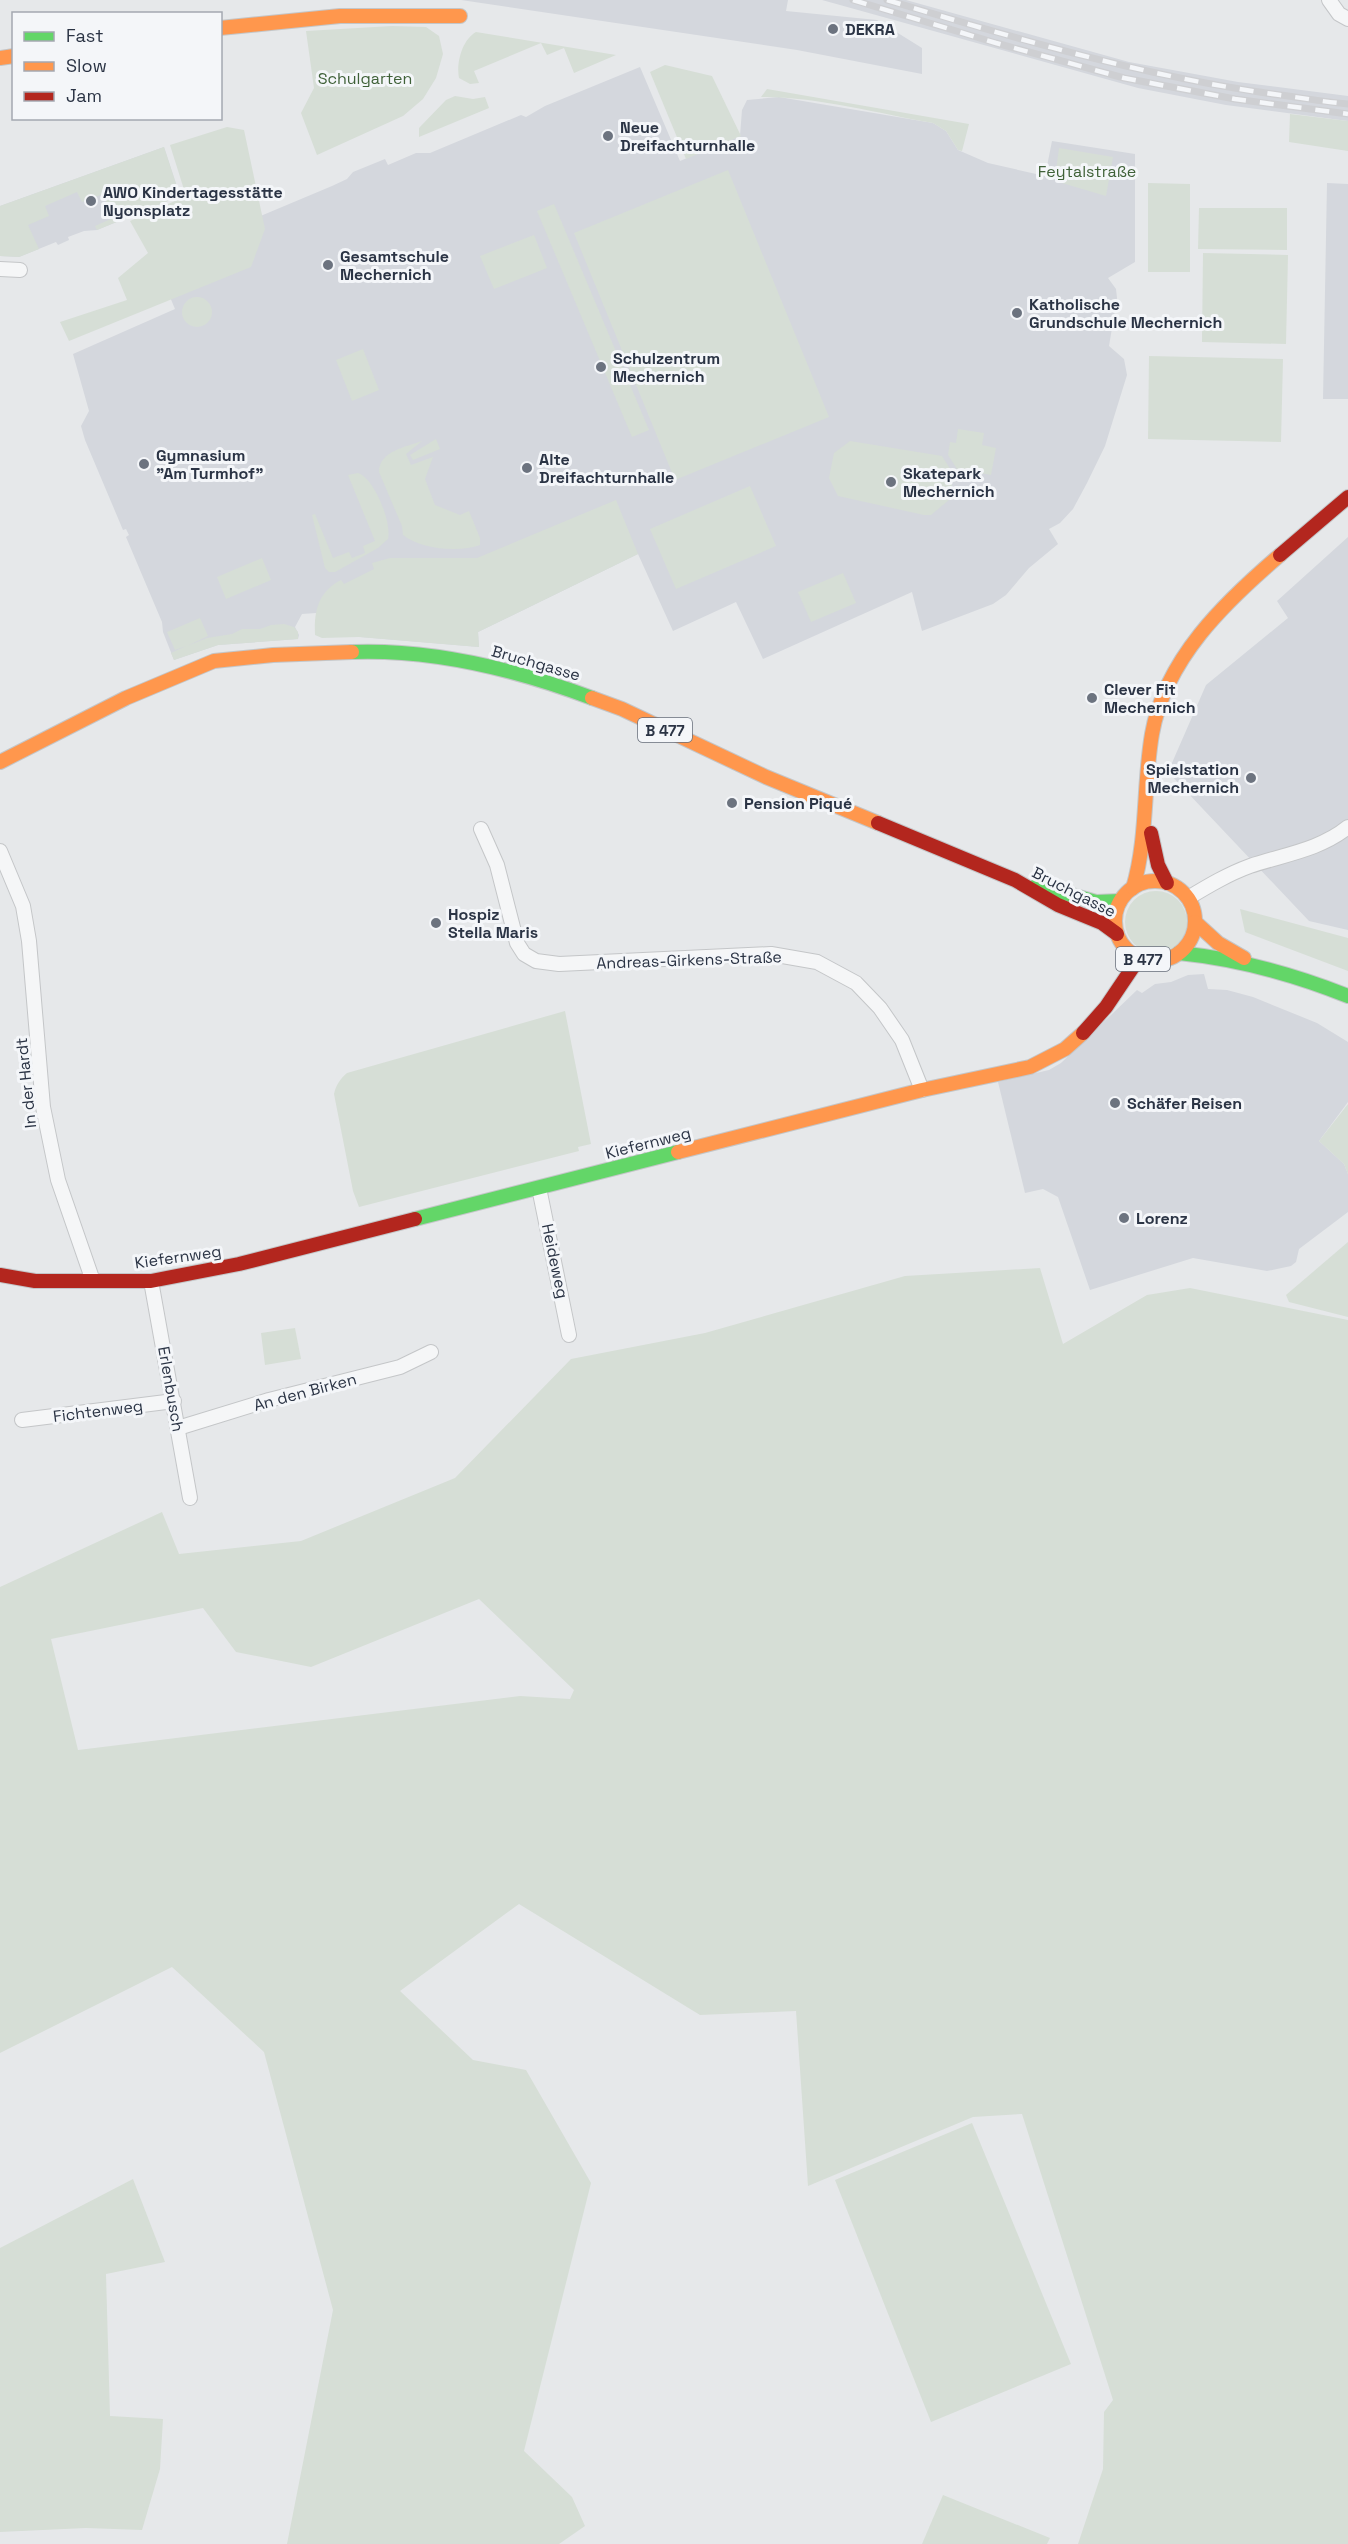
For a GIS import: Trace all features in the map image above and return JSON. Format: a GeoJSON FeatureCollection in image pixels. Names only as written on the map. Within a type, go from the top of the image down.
{"type":"FeatureCollection","features":[{"type":"Feature","properties":{"kind":"main road"},"geometry":{"type":"LineString","coordinates":[[222,27],[376,13],[460,16]]}},
{"type":"Feature","properties":{"kind":"main road"},"geometry":{"type":"LineString","coordinates":[[1133,888],[1142,859],[1150,753],[1157,712],[1176,668],[1213,619],[1252,580],[1348,497]]}},
{"type":"Feature","properties":{"kind":"main road","name":"Bruchgasse"},"geometry":{"type":"LineString","coordinates":[[0,762],[29,745],[170,677],[214,661],[273,655],[351,652],[405,653],[439,657],[506,670],[587,695],[774,780],[1016,880],[1058,904],[1102,923],[1117,934]]}},
{"type":"Feature","properties":{"kind":"main road","name":"Bruchgasse"},"geometry":{"type":"LineString","coordinates":[[0,754],[29,745]]}},
{"type":"Feature","properties":{"kind":"main road"},"geometry":{"type":"LineString","coordinates":[[1147,807],[1155,857],[1167,882]]}},
{"type":"Feature","properties":{"kind":"main road","name":"Bruchgasse"},"geometry":{"type":"LineString","coordinates":[[1016,880],[1062,890],[1096,902],[1120,901]]}},
{"type":"Feature","properties":{"kind":"main road"},"geometry":{"type":"LineString","coordinates":[[1120,901],[1143,882],[1167,882],[1182,891],[1188,898],[1192,905],[1195,922]]}},
{"type":"Feature","properties":{"kind":"main road","name":"B 477"},"geometry":{"type":"LineString","coordinates":[[1120,901],[1115,923],[1117,934],[1129,952],[1139,958],[1160,961],[1179,953],[1193,934],[1195,922]]}},
{"type":"Feature","properties":{"kind":"main road","name":"B 477"},"geometry":{"type":"LineString","coordinates":[[1195,922],[1218,943],[1266,968]]}},
{"type":"Feature","properties":{"kind":"main road","name":"B 477"},"geometry":{"type":"LineString","coordinates":[[1179,953],[1266,968],[1348,996]]}},
{"type":"Feature","properties":{"kind":"main road","name":"Kiefernweg"},"geometry":{"type":"LineString","coordinates":[[93,1281],[151,1281],[239,1264],[922,1090],[1031,1066],[1055,1055],[1083,1033],[1119,990],[1139,958]]}},
{"type":"Feature","properties":{"kind":"main road"},"geometry":{"type":"LineString","coordinates":[[0,1275],[35,1281],[93,1281]]}},
{"type":"Feature","properties":{"kind":"street"},"geometry":{"type":"LineString","coordinates":[[1329,0],[1339,14],[1348,19]]}},
{"type":"Feature","properties":{"kind":"street"},"geometry":{"type":"LineString","coordinates":[[0,269],[20,270]]}},
{"type":"Feature","properties":{"kind":"street"},"geometry":{"type":"LineString","coordinates":[[1188,898],[1222,878],[1250,866],[1316,846],[1348,827]]}},
{"type":"Feature","properties":{"kind":"street","name":"Andreas-Girkens-Straße"},"geometry":{"type":"LineString","coordinates":[[481,829],[497,865],[517,943],[525,954],[536,961],[559,964],[771,954],[817,962],[856,983],[880,1008],[902,1040],[922,1090]]}},
{"type":"Feature","properties":{"kind":"street","name":"In der Hardt"},"geometry":{"type":"LineString","coordinates":[[0,851],[25,917],[43,1107],[58,1180],[93,1281]]}},
{"type":"Feature","properties":{"kind":"street","name":"Heideweg"},"geometry":{"type":"LineString","coordinates":[[539,1188],[569,1335]]}},
{"type":"Feature","properties":{"kind":"street","name":"Erlenbusch"},"geometry":{"type":"LineString","coordinates":[[151,1281],[190,1498]]}},
{"type":"Feature","properties":{"kind":"street","name":"An den Birken"},"geometry":{"type":"LineString","coordinates":[[178,1428],[269,1401],[400,1367],[431,1352]]}},
{"type":"Feature","properties":{"kind":"street","name":"Fichtenweg"},"geometry":{"type":"LineString","coordinates":[[22,1420],[174,1401]]}},
{"type":"Feature","properties":{"kind":"shaded area"},"geometry":{"type":"Polygon","coordinates":[[[461,0],[788,0],[786,11],[877,20],[922,48],[922,74],[797,50],[461,0]]]}},
{"type":"Feature","properties":{"kind":"shaded area"},"geometry":{"type":"Polygon","coordinates":[[[822,0],[906,0],[1129,62],[1238,82],[1348,96],[1348,121],[1226,105],[1138,88],[822,0]]]}},
{"type":"Feature","properties":{"kind":"shaded area","name":"Schulzentrum Mechernich"},"geometry":{"type":"Polygon","coordinates":[[[640,67],[680,161],[740,136],[742,110],[747,100],[779,97],[933,123],[946,131],[958,150],[988,163],[1045,176],[1052,141],[1135,154],[1135,262],[1108,278],[1116,289],[1117,298],[1109,346],[1124,359],[1127,375],[1105,446],[1087,483],[1073,509],[1060,523],[1049,529],[1058,544],[1029,568],[1006,595],[993,604],[922,631],[912,592],[763,659],[736,602],[673,631],[638,554],[478,632],[479,647],[325,634],[316,613],[302,614],[295,627],[299,635],[298,639],[218,645],[174,660],[163,632],[162,622],[126,537],[129,535],[126,529],[123,530],[85,440],[81,426],[89,411],[73,354],[175,309],[170,297],[146,264],[332,186],[347,179],[353,172],[385,159],[388,165],[416,153],[430,153],[521,115],[526,117],[545,106],[640,67]]]}},
{"type":"Feature","properties":{"kind":"shaded area","name":"AWO Kindertagesstätte Nyonsplatz"},"geometry":{"type":"Polygon","coordinates":[[[164,147],[180,196],[97,230],[84,231],[68,237],[69,240],[58,245],[56,242],[19,257],[0,256],[0,206],[164,147]]]}},
{"type":"Feature","properties":{"kind":"shaded area"},"geometry":{"type":"Polygon","coordinates":[[[1327,183],[1348,184],[1348,399],[1323,399],[1327,183]]]}},
{"type":"Feature","properties":{"kind":"shaded area"},"geometry":{"type":"Polygon","coordinates":[[[1348,537],[1348,930],[1309,921],[1168,772],[1206,685],[1288,618],[1277,601],[1348,537]]]}},
{"type":"Feature","properties":{"kind":"shaded area"},"geometry":{"type":"Polygon","coordinates":[[[1204,974],[1208,989],[1227,990],[1253,997],[1317,1023],[1348,1042],[1348,1102],[1319,1141],[1344,1164],[1348,1174],[1348,1212],[1299,1249],[1296,1262],[1291,1266],[1267,1271],[1193,1258],[1090,1290],[1058,1197],[1043,1189],[1025,1193],[998,1082],[1049,1070],[1061,1063],[1137,990],[1142,993],[1155,984],[1171,982],[1188,975],[1204,974]]]}},
{"type":"Feature","properties":{"kind":"green space","name":"Schulgarten"},"geometry":{"type":"Polygon","coordinates":[[[392,26],[426,27],[439,36],[443,54],[436,78],[423,99],[403,116],[317,155],[301,113],[314,88],[306,31],[392,26]]]}},
{"type":"Feature","properties":{"kind":"green space"},"geometry":{"type":"Polygon","coordinates":[[[476,32],[616,55],[574,73],[564,48],[547,55],[541,43],[474,71],[479,83],[470,84],[459,78],[458,66],[467,40],[476,32]]]}},
{"type":"Feature","properties":{"kind":"green space"},"geometry":{"type":"Polygon","coordinates":[[[665,65],[712,76],[741,136],[686,159],[650,72],[665,65]]]}},
{"type":"Feature","properties":{"kind":"green space"},"geometry":{"type":"Polygon","coordinates":[[[767,89],[969,124],[962,151],[958,150],[946,131],[933,123],[825,102],[761,97],[767,89]]]}},
{"type":"Feature","properties":{"kind":"green space"},"geometry":{"type":"Polygon","coordinates":[[[455,96],[473,99],[485,97],[489,108],[419,137],[419,128],[446,100],[455,96]]]}},
{"type":"Feature","properties":{"kind":"green space"},"geometry":{"type":"Polygon","coordinates":[[[1290,114],[1348,121],[1348,151],[1289,142],[1290,114]]]}},
{"type":"Feature","properties":{"kind":"green space"},"geometry":{"type":"Polygon","coordinates":[[[227,127],[244,130],[265,229],[251,267],[69,341],[60,322],[127,300],[118,278],[148,253],[130,221],[186,196],[170,145],[227,127]]]}},
{"type":"Feature","properties":{"kind":"green space","name":"AWO Kindertagesstätte Nyonsplatz"},"geometry":{"type":"Polygon","coordinates":[[[164,147],[180,196],[97,230],[95,226],[113,218],[103,194],[82,202],[77,192],[45,206],[49,216],[28,225],[39,249],[19,257],[0,256],[0,206],[164,147]]]}},
{"type":"Feature","properties":{"kind":"green space","name":"Feytalstraße"},"geometry":{"type":"Polygon","coordinates":[[[1059,148],[1113,157],[1106,196],[1062,183],[1056,171],[1059,148]]]}},
{"type":"Feature","properties":{"kind":"green space"},"geometry":{"type":"Polygon","coordinates":[[[728,170],[829,417],[675,480],[574,233],[728,170]]]}},
{"type":"Feature","properties":{"kind":"green space"},"geometry":{"type":"Polygon","coordinates":[[[1148,183],[1190,184],[1190,272],[1148,272],[1148,183]]]}},
{"type":"Feature","properties":{"kind":"green space"},"geometry":{"type":"Polygon","coordinates":[[[554,204],[649,430],[632,437],[537,211],[554,204]]]}},
{"type":"Feature","properties":{"kind":"green space"},"geometry":{"type":"Polygon","coordinates":[[[1199,208],[1287,208],[1287,250],[1198,249],[1199,208]]]}},
{"type":"Feature","properties":{"kind":"green space"},"geometry":{"type":"Polygon","coordinates":[[[534,235],[547,268],[494,289],[480,256],[534,235]]]}},
{"type":"Feature","properties":{"kind":"green space"},"geometry":{"type":"Polygon","coordinates":[[[1203,253],[1288,255],[1286,344],[1202,342],[1203,253]]]}},
{"type":"Feature","properties":{"kind":"green space"},"geometry":{"type":"Polygon","coordinates":[[[197,297],[208,301],[212,312],[208,323],[197,327],[186,323],[182,312],[186,301],[197,297]]]}},
{"type":"Feature","properties":{"kind":"green space"},"geometry":{"type":"Polygon","coordinates":[[[363,349],[379,390],[352,401],[336,360],[363,349]]]}},
{"type":"Feature","properties":{"kind":"green space"},"geometry":{"type":"Polygon","coordinates":[[[1149,356],[1283,359],[1281,442],[1148,439],[1149,356]]]}},
{"type":"Feature","properties":{"kind":"green space"},"geometry":{"type":"Polygon","coordinates":[[[958,429],[984,433],[982,445],[996,448],[991,475],[957,469],[948,455],[950,442],[956,443],[958,429]]]}},
{"type":"Feature","properties":{"kind":"green space"},"geometry":{"type":"Polygon","coordinates":[[[436,439],[440,449],[413,460],[410,455],[436,439]]]}},
{"type":"Feature","properties":{"kind":"green space"},"geometry":{"type":"Polygon","coordinates":[[[422,441],[406,454],[411,465],[433,457],[425,479],[435,505],[460,515],[469,511],[480,538],[480,545],[462,549],[440,548],[419,544],[403,535],[402,526],[379,472],[380,465],[383,459],[394,451],[422,441]]]}},
{"type":"Feature","properties":{"kind":"green space","name":"Skatepark Mechernich"},"geometry":{"type":"Polygon","coordinates":[[[850,441],[942,456],[954,475],[949,500],[931,515],[924,515],[838,496],[829,478],[834,453],[850,441]]]}},
{"type":"Feature","properties":{"kind":"green space"},"geometry":{"type":"Polygon","coordinates":[[[358,473],[370,483],[376,492],[387,522],[388,539],[378,548],[335,572],[329,572],[325,568],[312,515],[315,514],[333,558],[349,552],[352,558],[365,553],[363,546],[375,541],[348,475],[358,473]]]}},
{"type":"Feature","properties":{"kind":"green space"},"geometry":{"type":"Polygon","coordinates":[[[750,486],[776,546],[676,589],[650,529],[750,486]]]}},
{"type":"Feature","properties":{"kind":"green space"},"geometry":{"type":"Polygon","coordinates":[[[616,500],[638,554],[478,632],[479,647],[359,637],[322,638],[315,635],[315,618],[322,596],[341,580],[344,584],[374,569],[372,563],[390,558],[477,558],[616,500]]]}},
{"type":"Feature","properties":{"kind":"green space"},"geometry":{"type":"Polygon","coordinates":[[[262,558],[271,580],[226,599],[217,577],[262,558]]]}},
{"type":"Feature","properties":{"kind":"green space"},"geometry":{"type":"Polygon","coordinates":[[[843,573],[856,603],[811,622],[798,592],[843,573]]]}},
{"type":"Feature","properties":{"kind":"green space"},"geometry":{"type":"Polygon","coordinates":[[[200,618],[208,636],[187,646],[207,638],[232,634],[242,629],[260,629],[284,624],[294,627],[298,632],[298,639],[218,645],[174,660],[171,653],[186,646],[175,650],[167,632],[200,618]]]}},
{"type":"Feature","properties":{"kind":"green space"},"geometry":{"type":"Polygon","coordinates":[[[1156,891],[1168,893],[1178,900],[1185,910],[1187,922],[1185,934],[1178,944],[1168,951],[1156,953],[1144,951],[1134,944],[1127,934],[1125,922],[1127,910],[1134,900],[1144,893],[1156,891]]]}},
{"type":"Feature","properties":{"kind":"green space"},"geometry":{"type":"Polygon","coordinates":[[[1240,909],[1348,938],[1348,971],[1245,932],[1240,909]]]}},
{"type":"Feature","properties":{"kind":"green space"},"geometry":{"type":"Polygon","coordinates":[[[565,1011],[591,1144],[578,1147],[579,1151],[359,1207],[353,1191],[334,1094],[340,1080],[347,1073],[565,1011]]]}},
{"type":"Feature","properties":{"kind":"green space"},"geometry":{"type":"Polygon","coordinates":[[[1348,1104],[1348,1174],[1344,1164],[1319,1141],[1348,1104]]]}},
{"type":"Feature","properties":{"kind":"green space"},"geometry":{"type":"Polygon","coordinates":[[[1348,1242],[1348,1317],[1289,1302],[1286,1295],[1348,1242]]]}},
{"type":"Feature","properties":{"kind":"green space"},"geometry":{"type":"Polygon","coordinates":[[[1040,1268],[1063,1344],[1147,1295],[1190,1288],[1348,1320],[1348,2544],[1078,2544],[1103,2469],[1104,2412],[1113,2400],[1022,2114],[973,2117],[808,2186],[796,2011],[700,2015],[519,1904],[400,1991],[473,2060],[526,2070],[591,2183],[524,2451],[572,2497],[585,2526],[559,2544],[287,2544],[333,2310],[264,2052],[172,1967],[0,2053],[0,1587],[162,1512],[179,1554],[301,1541],[455,1478],[571,1359],[705,1333],[905,1276],[1040,1268]],[[479,1599],[311,1667],[236,1652],[203,1608],[51,1639],[78,1750],[520,1696],[570,1699],[574,1690],[479,1599]]]}},
{"type":"Feature","properties":{"kind":"green space"},"geometry":{"type":"Polygon","coordinates":[[[295,1328],[301,1359],[265,1365],[261,1333],[295,1328]]]}},
{"type":"Feature","properties":{"kind":"green space"},"geometry":{"type":"Polygon","coordinates":[[[972,2123],[1071,2364],[931,2422],[835,2180],[972,2123]]]}},
{"type":"Feature","properties":{"kind":"green space"},"geometry":{"type":"Polygon","coordinates":[[[133,2179],[165,2262],[106,2274],[110,2416],[163,2419],[160,2469],[142,2530],[86,2528],[0,2532],[0,2248],[133,2179]]]}},
{"type":"Feature","properties":{"kind":"green space"},"geometry":{"type":"Polygon","coordinates":[[[943,2495],[1050,2538],[1047,2544],[922,2544],[943,2495]]]}},
{"type":"Feature","properties":{"kind":"railway"},"geometry":{"type":"LineString","coordinates":[[853,0],[1124,78],[1235,99],[1348,114]]}},
{"type":"Feature","properties":{"kind":"railway"},"geometry":{"type":"LineString","coordinates":[[887,0],[984,29],[1131,67],[1230,87],[1348,104]]}},
{"type":"Feature","properties":{"kind":"traffic: fast"},"geometry":{"type":"LineString","coordinates":[[352,652],[413,654],[474,663],[534,678],[592,698]]}},
{"type":"Feature","properties":{"kind":"traffic: fast"},"geometry":{"type":"LineString","coordinates":[[1037,885],[1096,902],[1120,901]]}},
{"type":"Feature","properties":{"kind":"traffic: fast"},"geometry":{"type":"LineString","coordinates":[[1179,953],[1223,959],[1265,969],[1348,996]]}},
{"type":"Feature","properties":{"kind":"traffic: fast"},"geometry":{"type":"LineString","coordinates":[[415,1219],[678,1152]]}},
{"type":"Feature","properties":{"kind":"traffic: slow"},"geometry":{"type":"LineString","coordinates":[[222,28],[340,16],[460,16]]}},
{"type":"Feature","properties":{"kind":"traffic: slow"},"geometry":{"type":"LineString","coordinates":[[0,58],[12,56]]}},
{"type":"Feature","properties":{"kind":"traffic: slow"},"geometry":{"type":"LineString","coordinates":[[1133,888],[1141,850],[1152,734],[1159,707],[1170,681],[1200,634],[1239,592],[1280,555]]}},
{"type":"Feature","properties":{"kind":"traffic: slow"},"geometry":{"type":"LineString","coordinates":[[0,762],[126,698],[214,661],[273,655],[352,652]]}},
{"type":"Feature","properties":{"kind":"traffic: slow"},"geometry":{"type":"LineString","coordinates":[[592,698],[622,709],[766,777],[878,823]]}},
{"type":"Feature","properties":{"kind":"traffic: slow"},"geometry":{"type":"LineString","coordinates":[[1155,881],[1170,884],[1183,893],[1192,906],[1195,921],[1192,936],[1183,949],[1170,958],[1155,961],[1140,958],[1127,949],[1118,936],[1115,921],[1118,906],[1127,893],[1140,884],[1155,881]]}},
{"type":"Feature","properties":{"kind":"traffic: slow"},"geometry":{"type":"LineString","coordinates":[[1195,922],[1218,943],[1244,958]]}},
{"type":"Feature","properties":{"kind":"traffic: slow"},"geometry":{"type":"LineString","coordinates":[[678,1152],[922,1090],[1030,1067],[1065,1049],[1083,1033]]}},
{"type":"Feature","properties":{"kind":"traffic: jam"},"geometry":{"type":"LineString","coordinates":[[1280,555],[1348,497]]}},
{"type":"Feature","properties":{"kind":"traffic: jam"},"geometry":{"type":"LineString","coordinates":[[878,823],[1015,880],[1058,905],[1102,923],[1117,934]]}},
{"type":"Feature","properties":{"kind":"traffic: jam"},"geometry":{"type":"LineString","coordinates":[[1151,833],[1158,865],[1167,883]]}},
{"type":"Feature","properties":{"kind":"traffic: jam"},"geometry":{"type":"LineString","coordinates":[[1083,1033],[1106,1007],[1139,958]]}},
{"type":"Feature","properties":{"kind":"traffic: jam"},"geometry":{"type":"LineString","coordinates":[[0,1275],[35,1281],[151,1281],[239,1264],[415,1219]]}},
{"type":"Feature","properties":{"kind":"place","name":"DEKRA"},"geometry":{"type":"Point","coordinates":[833,29]}},
{"type":"Feature","properties":{"kind":"place","name":"Neue Dreifachturnhalle"},"geometry":{"type":"Point","coordinates":[608,136]}},
{"type":"Feature","properties":{"kind":"place","name":"AWO Kindertagesstätte Nyonsplatz"},"geometry":{"type":"Point","coordinates":[91,201]}},
{"type":"Feature","properties":{"kind":"place","name":"Gesamtschule Mechernich"},"geometry":{"type":"Point","coordinates":[328,265]}},
{"type":"Feature","properties":{"kind":"place","name":"Katholische Grundschule Mechernich"},"geometry":{"type":"Point","coordinates":[1017,313]}},
{"type":"Feature","properties":{"kind":"place","name":"Schulzentrum Mechernich"},"geometry":{"type":"Point","coordinates":[601,367]}},
{"type":"Feature","properties":{"kind":"place","name":"Gymnasium \"Am Turmhof\""},"geometry":{"type":"Point","coordinates":[144,464]}},
{"type":"Feature","properties":{"kind":"place","name":"Alte Dreifachturnhalle"},"geometry":{"type":"Point","coordinates":[527,468]}},
{"type":"Feature","properties":{"kind":"place","name":"Skatepark Mechernich"},"geometry":{"type":"Point","coordinates":[891,482]}},
{"type":"Feature","properties":{"kind":"place","name":"Clever Fit Mechernich"},"geometry":{"type":"Point","coordinates":[1092,698]}},
{"type":"Feature","properties":{"kind":"place","name":"Spielstation Mechernich"},"geometry":{"type":"Point","coordinates":[1251,778]}},
{"type":"Feature","properties":{"kind":"place","name":"Pension Piqué"},"geometry":{"type":"Point","coordinates":[732,803]}},
{"type":"Feature","properties":{"kind":"place","name":"Hospiz Stella Maris"},"geometry":{"type":"Point","coordinates":[436,923]}},
{"type":"Feature","properties":{"kind":"place","name":"Schäfer Reisen"},"geometry":{"type":"Point","coordinates":[1115,1103]}},
{"type":"Feature","properties":{"kind":"place","name":"Lorenz"},"geometry":{"type":"Point","coordinates":[1124,1218]}}]}
